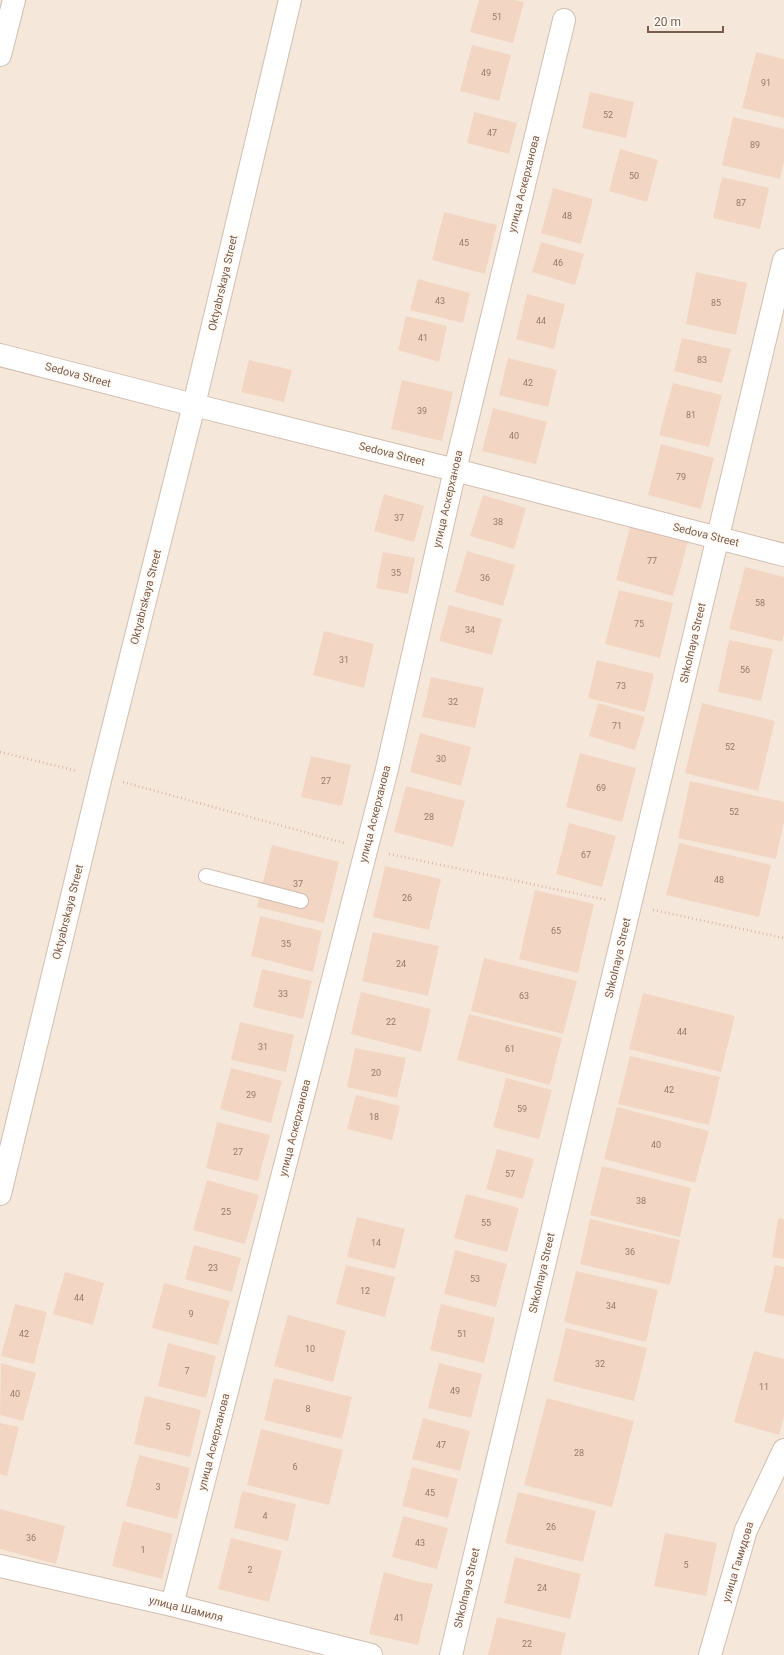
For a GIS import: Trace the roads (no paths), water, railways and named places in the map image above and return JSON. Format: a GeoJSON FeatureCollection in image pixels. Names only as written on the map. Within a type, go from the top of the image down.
{"type":"FeatureCollection","features":[{"type":"Feature","properties":{"kind":"street"},"geometry":{"type":"LineString","coordinates":[[0,55],[14,0]]}},
{"type":"Feature","properties":{"kind":"street","name":"Oktyabrskaya Street"},"geometry":{"type":"LineString","coordinates":[[0,1194],[99,784],[194,405],[290,0]]}},
{"type":"Feature","properties":{"kind":"street","name":"улица Аскерханова"},"geometry":{"type":"LineString","coordinates":[[172,1605],[387,769],[455,470],[564,20]]}},
{"type":"Feature","properties":{"kind":"street","name":"Shkolnaya Street"},"geometry":{"type":"LineString","coordinates":[[451,1655],[784,260]]}},
{"type":"Feature","properties":{"kind":"street","name":"Sedova Street"},"geometry":{"type":"LineString","coordinates":[[0,355],[784,555]]}},
{"type":"Feature","properties":{"kind":"street","name":"улица Гамидова"},"geometry":{"type":"LineString","coordinates":[[710,1655],[746,1530],[784,1450]]}},
{"type":"Feature","properties":{"kind":"street","name":"улица Шамиля"},"geometry":{"type":"LineString","coordinates":[[0,1566],[172,1605],[320,1649],[371,1655]]}},
{"type":"Feature","properties":{"kind":"lane"},"geometry":{"type":"LineString","coordinates":[[206,876],[301,901]]}}]}
